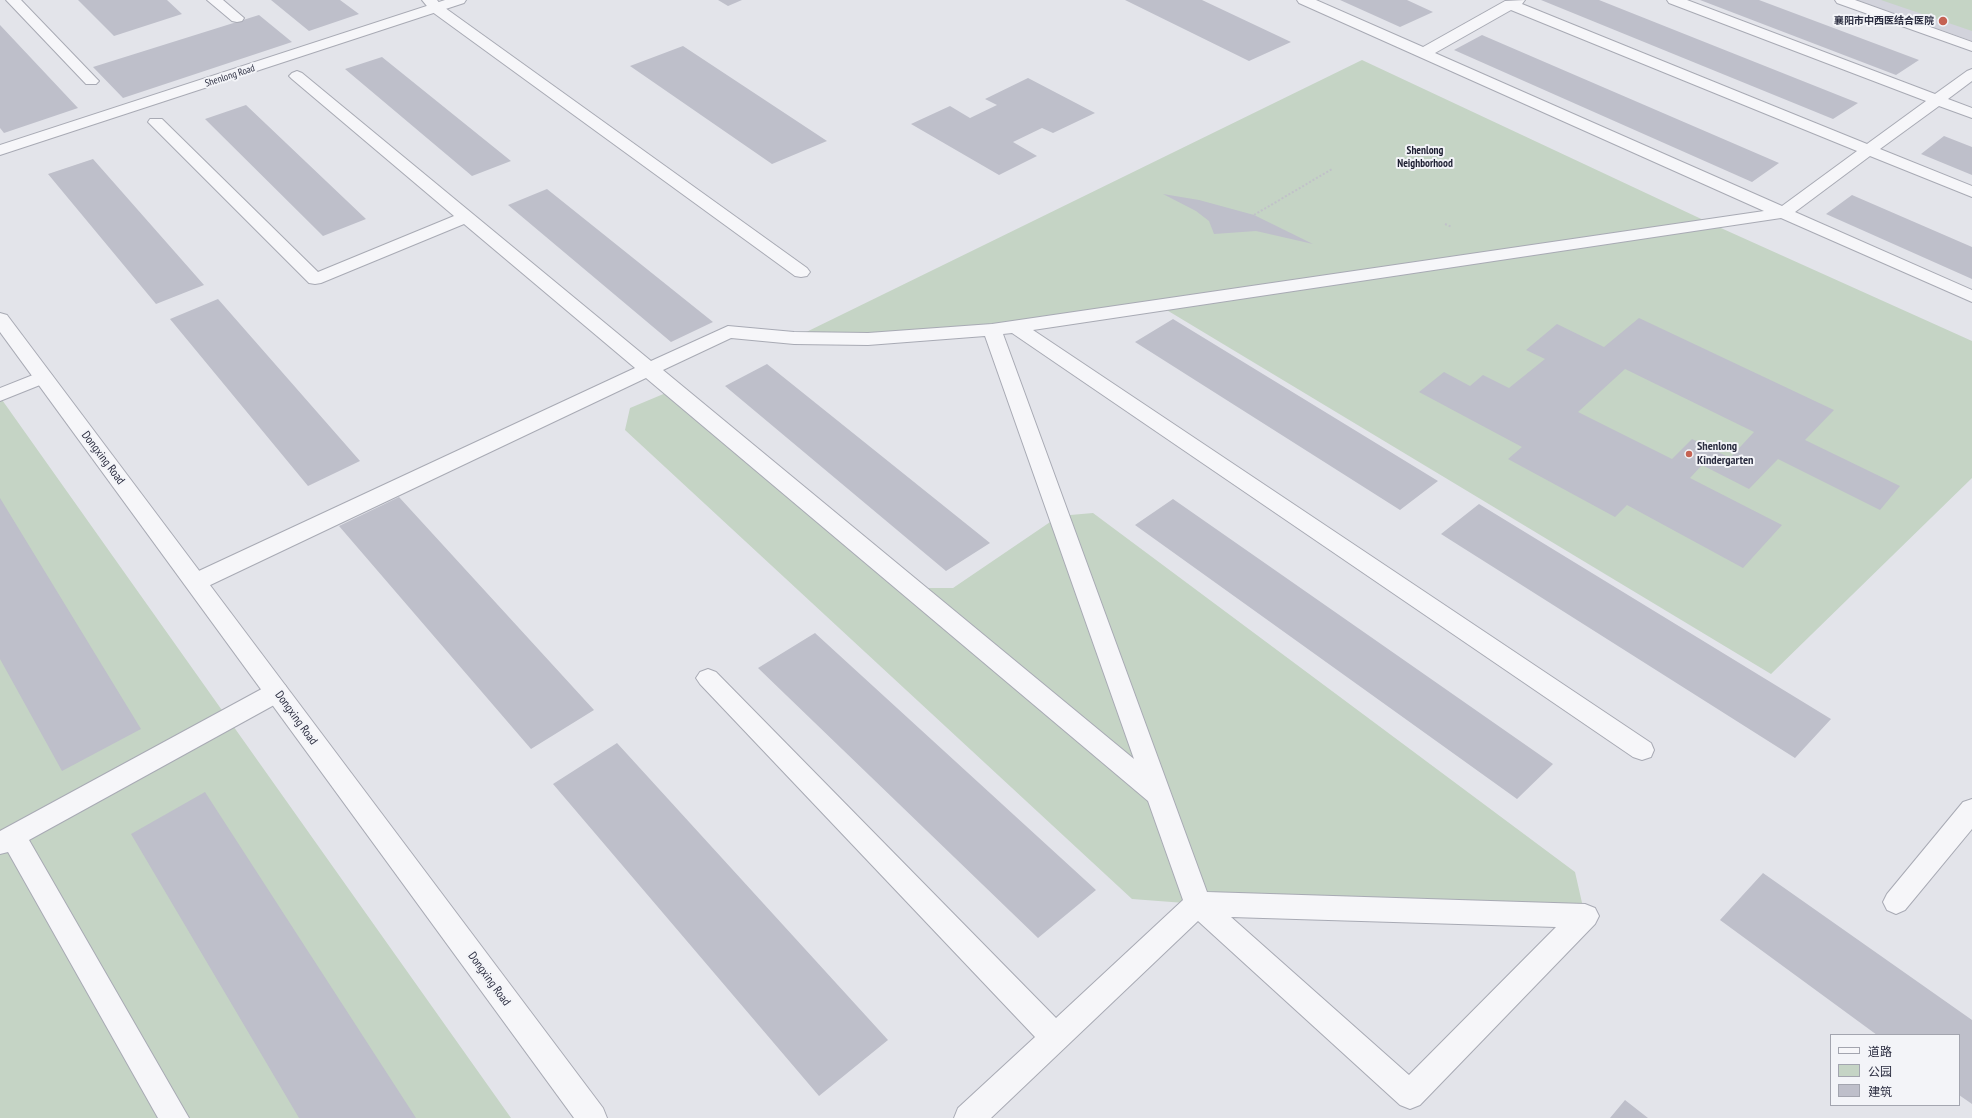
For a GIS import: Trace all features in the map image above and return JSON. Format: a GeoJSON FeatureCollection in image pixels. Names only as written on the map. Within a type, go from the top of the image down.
{"type":"FeatureCollection","features":[{"type":"Feature","properties":{"kind":"street"},"geometry":{"type":"LineString","coordinates":[[13,0],[91,81]]}},
{"type":"Feature","properties":{"kind":"street"},"geometry":{"type":"LineString","coordinates":[[214,0],[236,18]]}},
{"type":"Feature","properties":{"kind":"street"},"geometry":{"type":"LineString","coordinates":[[413,0],[432,4],[800,272]]}},
{"type":"Feature","properties":{"kind":"street","name":"Shenlong Road"},"geometry":{"type":"LineString","coordinates":[[0,150],[432,4],[459,0]]}},
{"type":"Feature","properties":{"kind":"street"},"geometry":{"type":"LineString","coordinates":[[1304,0],[1972,297]]}},
{"type":"Feature","properties":{"kind":"street"},"geometry":{"type":"LineString","coordinates":[[1674,0],[1972,113]]}},
{"type":"Feature","properties":{"kind":"street"},"geometry":{"type":"LineString","coordinates":[[1842,0],[1972,47]]}},
{"type":"Feature","properties":{"kind":"street"},"geometry":{"type":"LineString","coordinates":[[1422,53],[1514,2],[1972,192]]}},
{"type":"Feature","properties":{"kind":"street"},"geometry":{"type":"LineString","coordinates":[[196,582],[728,332],[794,338],[868,339],[992,330],[1783,213],[1972,74]]}},
{"type":"Feature","properties":{"kind":"street"},"geometry":{"type":"LineString","coordinates":[[297,76],[1160,796]]}},
{"type":"Feature","properties":{"kind":"street"},"geometry":{"type":"LineString","coordinates":[[156,122],[315,279],[467,217]]}},
{"type":"Feature","properties":{"kind":"street","name":"Dongxing Road"},"geometry":{"type":"LineString","coordinates":[[0,318],[42,377],[196,582],[592,1118]]}},
{"type":"Feature","properties":{"kind":"street"},"geometry":{"type":"LineString","coordinates":[[1016,327],[1642,750]]}},
{"type":"Feature","properties":{"kind":"street"},"geometry":{"type":"LineString","coordinates":[[969,1118],[1198,904],[1585,916],[1410,1095],[1198,904],[992,330]]}},
{"type":"Feature","properties":{"kind":"street"},"geometry":{"type":"LineString","coordinates":[[0,394],[42,377]]}},
{"type":"Feature","properties":{"kind":"street"},"geometry":{"type":"LineString","coordinates":[[708,678],[1055,1037]]}},
{"type":"Feature","properties":{"kind":"street"},"geometry":{"type":"LineString","coordinates":[[174,1118],[7,840],[277,692]]}},
{"type":"Feature","properties":{"kind":"street"},"geometry":{"type":"LineString","coordinates":[[1896,902],[1972,810]]}},
{"type":"Feature","properties":{"kind":"path"},"geometry":{"type":"LineString","coordinates":[[1254,215],[1332,169]]}},
{"type":"Feature","properties":{"kind":"shaded area","name":"襄阳市中西医结合医院"},"geometry":{"type":"Polygon","coordinates":[[[1856,0],[1972,0],[1972,41],[1856,0]]]}},
{"type":"Feature","properties":{"kind":"green space"},"geometry":{"type":"Polygon","coordinates":[[[1881,0],[1972,0],[1972,31],[1881,0]]]}},
{"type":"Feature","properties":{"kind":"green space","name":"Shenlong Kindergarten"},"geometry":{"type":"Polygon","coordinates":[[[1362,60],[1712,224],[1972,341],[1972,478],[1771,674],[1160,306],[992,330],[794,338],[1362,60]]]}},
{"type":"Feature","properties":{"kind":"green space"},"geometry":{"type":"Polygon","coordinates":[[[673,390],[911,588],[953,588],[1059,516],[1093,513],[1575,872],[1585,916],[1198,904],[1132,899],[625,430],[630,408],[673,390]]]}},
{"type":"Feature","properties":{"kind":"green space"},"geometry":{"type":"Polygon","coordinates":[[[0,397],[511,1118],[0,1118],[0,397]]]}},
{"type":"Feature","properties":{"kind":"building"},"geometry":{"type":"Polygon","coordinates":[[[78,0],[167,0],[182,14],[114,36],[78,0]]]}},
{"type":"Feature","properties":{"kind":"building"},"geometry":{"type":"Polygon","coordinates":[[[271,0],[340,0],[359,14],[309,31],[271,0]]]}},
{"type":"Feature","properties":{"kind":"building"},"geometry":{"type":"Polygon","coordinates":[[[718,0],[742,0],[728,6],[718,0]]]}},
{"type":"Feature","properties":{"kind":"building"},"geometry":{"type":"Polygon","coordinates":[[[1125,0],[1202,0],[1291,42],[1249,61],[1125,0]]]}},
{"type":"Feature","properties":{"kind":"building"},"geometry":{"type":"Polygon","coordinates":[[[1340,0],[1407,0],[1433,12],[1400,27],[1340,0]]]}},
{"type":"Feature","properties":{"kind":"building"},"geometry":{"type":"Polygon","coordinates":[[[1541,0],[1599,0],[1858,103],[1833,119],[1541,0]]]}},
{"type":"Feature","properties":{"kind":"building"},"geometry":{"type":"Polygon","coordinates":[[[1700,0],[1759,0],[1919,60],[1896,75],[1700,0]]]}},
{"type":"Feature","properties":{"kind":"building"},"geometry":{"type":"Polygon","coordinates":[[[259,15],[292,42],[123,98],[93,67],[259,15]]]}},
{"type":"Feature","properties":{"kind":"building"},"geometry":{"type":"Polygon","coordinates":[[[0,25],[78,108],[4,133],[0,128],[0,25]]]}},
{"type":"Feature","properties":{"kind":"building"},"geometry":{"type":"Polygon","coordinates":[[[1482,35],[1779,163],[1752,182],[1454,50],[1482,35]]]}},
{"type":"Feature","properties":{"kind":"building"},"geometry":{"type":"Polygon","coordinates":[[[683,46],[827,141],[772,164],[630,66],[683,46]]]}},
{"type":"Feature","properties":{"kind":"building"},"geometry":{"type":"Polygon","coordinates":[[[382,57],[511,161],[472,176],[345,69],[382,57]]]}},
{"type":"Feature","properties":{"kind":"building"},"geometry":{"type":"Polygon","coordinates":[[[1028,78],[1095,113],[1053,133],[1042,128],[1013,142],[1037,156],[999,175],[911,124],[950,106],[970,118],[997,105],[985,99],[1028,78]]]}},
{"type":"Feature","properties":{"kind":"building"},"geometry":{"type":"Polygon","coordinates":[[[246,105],[366,219],[323,236],[205,119],[246,105]]]}},
{"type":"Feature","properties":{"kind":"building"},"geometry":{"type":"Polygon","coordinates":[[[1944,136],[1972,147],[1972,175],[1921,154],[1944,136]]]}},
{"type":"Feature","properties":{"kind":"building"},"geometry":{"type":"Polygon","coordinates":[[[93,159],[204,285],[156,304],[48,174],[93,159]]]}},
{"type":"Feature","properties":{"kind":"building"},"geometry":{"type":"Polygon","coordinates":[[[547,189],[713,322],[671,342],[508,205],[547,189]]]}},
{"type":"Feature","properties":{"kind":"building"},"geometry":{"type":"Polygon","coordinates":[[[1163,194],[1199,200],[1254,215],[1313,244],[1256,231],[1214,234],[1209,221],[1196,211],[1163,194]]]}},
{"type":"Feature","properties":{"kind":"building"},"geometry":{"type":"Polygon","coordinates":[[[1852,195],[1972,247],[1972,279],[1826,214],[1852,195]]]}},
{"type":"Feature","properties":{"kind":"building"},"geometry":{"type":"Polygon","coordinates":[[[218,299],[360,461],[308,486],[170,319],[218,299]]]}},
{"type":"Feature","properties":{"kind":"building"},"geometry":{"type":"Polygon","coordinates":[[[1639,318],[1834,410],[1805,440],[1900,486],[1880,510],[1778,459],[1749,489],[1702,465],[1690,478],[1782,525],[1743,568],[1627,505],[1615,517],[1508,459],[1522,447],[1419,392],[1444,372],[1470,386],[1483,375],[1509,388],[1545,359],[1526,350],[1557,324],[1604,347],[1639,318]],[[1625,369],[1578,412],[1672,459],[1692,439],[1730,458],[1754,432],[1625,369]]]}},
{"type":"Feature","properties":{"kind":"building"},"geometry":{"type":"Polygon","coordinates":[[[1173,319],[1438,481],[1400,510],[1135,342],[1173,319]]]}},
{"type":"Feature","properties":{"kind":"building"},"geometry":{"type":"Polygon","coordinates":[[[767,364],[990,543],[946,571],[725,386],[767,364]]]}},
{"type":"Feature","properties":{"kind":"building"},"geometry":{"type":"Polygon","coordinates":[[[399,497],[594,710],[531,749],[339,526],[399,497]]]}},
{"type":"Feature","properties":{"kind":"building"},"geometry":{"type":"Polygon","coordinates":[[[0,498],[141,729],[62,771],[0,659],[0,498]]]}},
{"type":"Feature","properties":{"kind":"building"},"geometry":{"type":"Polygon","coordinates":[[[1173,499],[1553,764],[1517,799],[1135,525],[1173,499]]]}},
{"type":"Feature","properties":{"kind":"building"},"geometry":{"type":"Polygon","coordinates":[[[1479,504],[1831,719],[1795,758],[1441,534],[1479,504]]]}},
{"type":"Feature","properties":{"kind":"building"},"geometry":{"type":"Polygon","coordinates":[[[815,633],[1096,890],[1038,938],[758,668],[815,633]]]}},
{"type":"Feature","properties":{"kind":"building"},"geometry":{"type":"Polygon","coordinates":[[[617,743],[888,1040],[819,1096],[553,784],[617,743]]]}},
{"type":"Feature","properties":{"kind":"building"},"geometry":{"type":"Polygon","coordinates":[[[205,792],[416,1118],[299,1118],[131,834],[205,792]]]}},
{"type":"Feature","properties":{"kind":"building"},"geometry":{"type":"Polygon","coordinates":[[[1763,873],[1972,1020],[1972,1104],[1960,1096],[1960,1034],[1876,1034],[1720,920],[1763,873]]]}},
{"type":"Feature","properties":{"kind":"building"},"geometry":{"type":"Polygon","coordinates":[[[1625,1100],[1648,1118],[1610,1118],[1625,1100]]]}},
{"type":"Feature","properties":{"kind":"place","name":"襄阳市中西医结合医院"},"geometry":{"type":"Point","coordinates":[1943,21]}},
{"type":"Feature","properties":{"kind":"place","name":"Shenlong Kindergarten"},"geometry":{"type":"Point","coordinates":[1689,454]}},
{"type":"Feature","properties":{"kind":"district","name":"Shenlong Neighborhood"},"geometry":{"type":"Point","coordinates":[1425,157]}}]}
